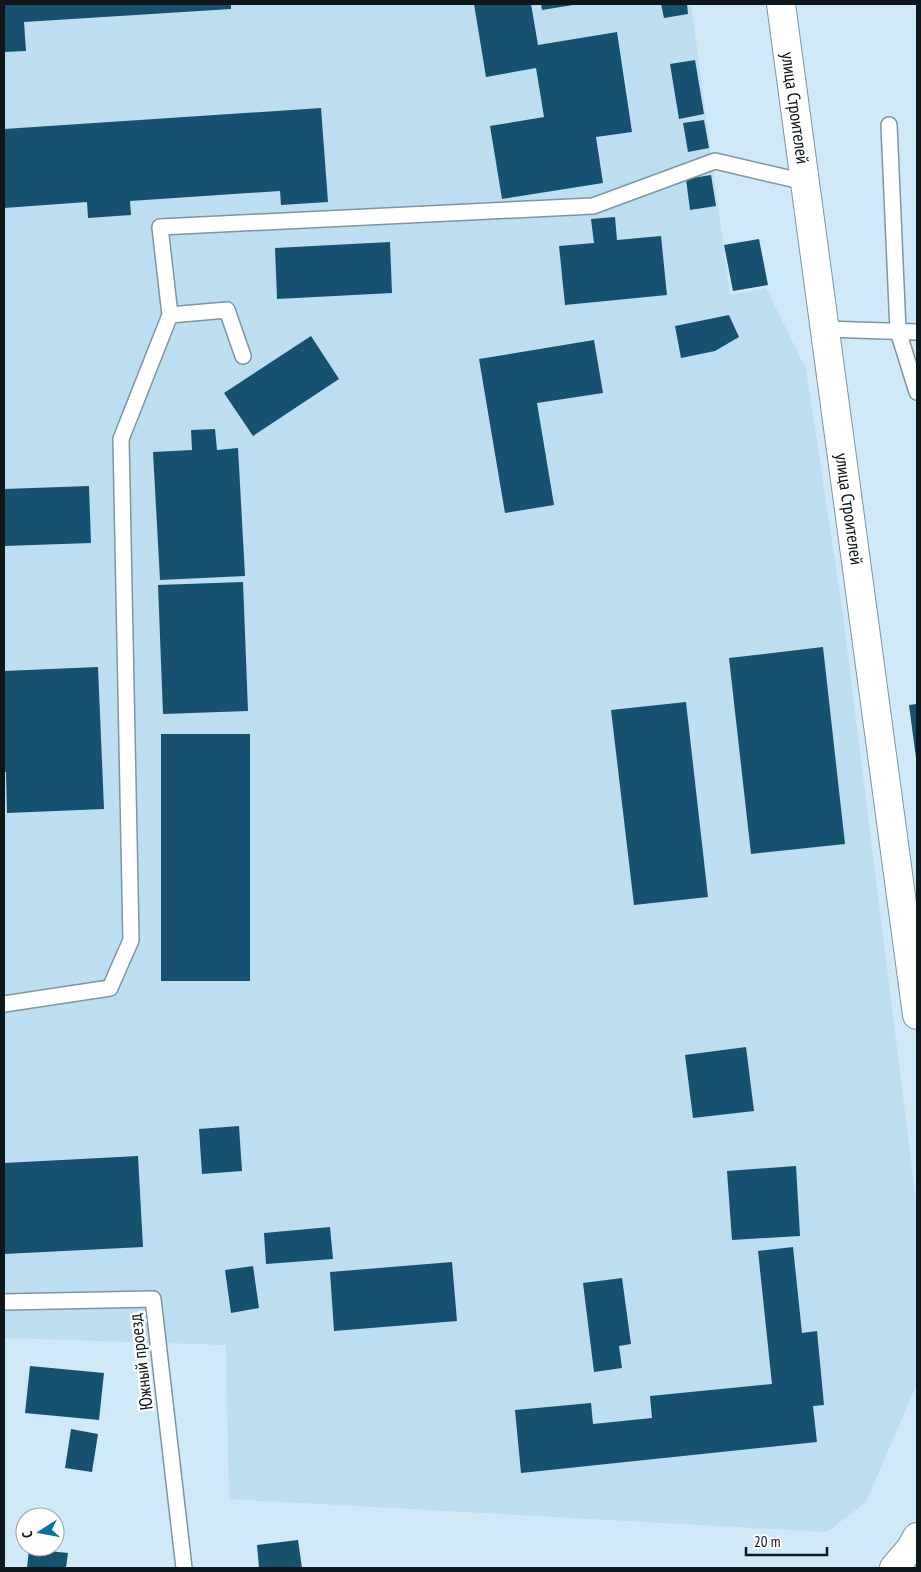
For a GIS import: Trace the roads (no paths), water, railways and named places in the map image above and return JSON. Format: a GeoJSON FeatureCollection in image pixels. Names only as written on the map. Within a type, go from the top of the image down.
{"type":"FeatureCollection","features":[{"type":"Feature","properties":{"kind":"street","name":"улица Строителей"},"geometry":{"type":"LineString","coordinates":[[781,4],[917,1015]]}},
{"type":"Feature","properties":{"kind":"street"},"geometry":{"type":"LineString","coordinates":[[894,1568],[911,1548],[917,1537]]}},
{"type":"Feature","properties":{"kind":"lane"},"geometry":{"type":"LineString","coordinates":[[889,125],[898,331],[917,392]]}},
{"type":"Feature","properties":{"kind":"lane"},"geometry":{"type":"LineString","coordinates":[[4,1004],[110,988],[131,940],[120,439],[170,315],[160,227],[593,206],[714,161],[805,182]]}},
{"type":"Feature","properties":{"kind":"lane"},"geometry":{"type":"LineString","coordinates":[[170,315],[227,310],[243,356]]}},
{"type":"Feature","properties":{"kind":"lane"},"geometry":{"type":"LineString","coordinates":[[825,329],[917,332]]}},
{"type":"Feature","properties":{"kind":"lane","name":"Южный проезд"},"geometry":{"type":"LineString","coordinates":[[4,1302],[152,1299],[184,1568]]}}]}
